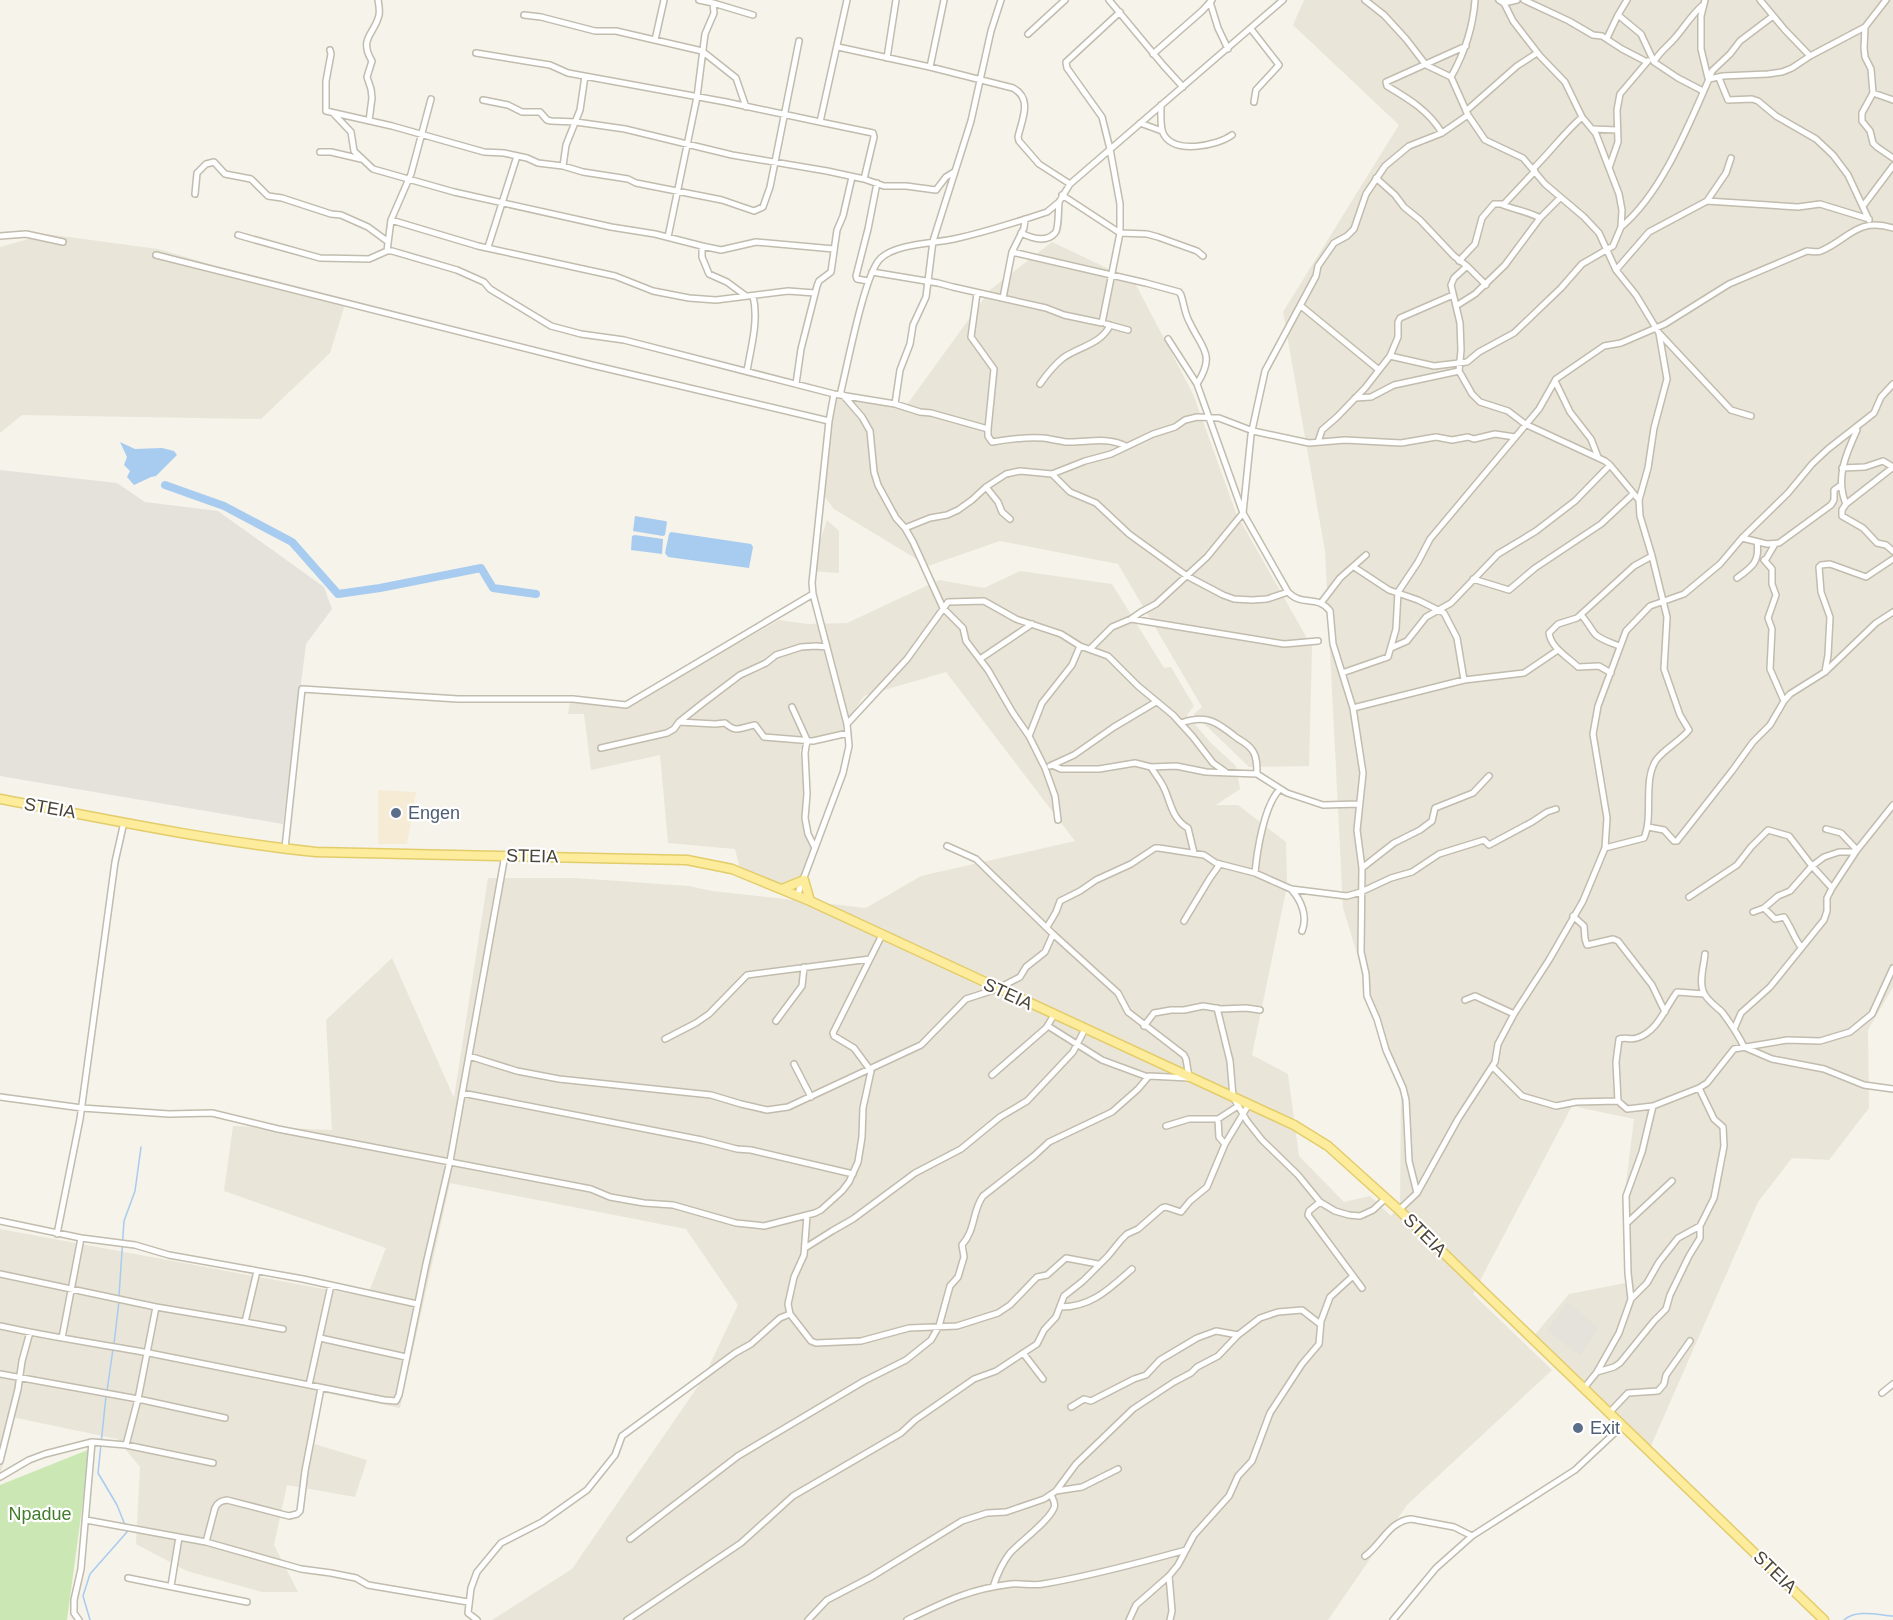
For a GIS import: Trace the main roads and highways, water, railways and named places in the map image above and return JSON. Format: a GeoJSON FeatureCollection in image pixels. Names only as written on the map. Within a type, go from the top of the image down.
{"type":"FeatureCollection","features":[{"type":"Feature","properties":{"kind":"main road","name":"STEIA"},"geometry":{"type":"LineString","coordinates":[[0,799],[124,822],[322,852],[687,860],[732,869],[810,901],[1294,1125],[1328,1146],[1399,1210],[1824,1620]]}},
{"type":"Feature","properties":{"kind":"main road"},"geometry":{"type":"LineString","coordinates":[[782,889],[804,880],[810,901]]}},
{"type":"Feature","properties":{"kind":"water"},"geometry":{"type":"Polygon","coordinates":[[[120,442],[135,449],[162,448],[174,451],[177,455],[156,476],[134,485],[127,477],[130,471],[124,465],[127,457],[120,442]]]}},
{"type":"Feature","properties":{"kind":"water"},"geometry":{"type":"Polygon","coordinates":[[[635,516],[667,522],[665,535],[633,531],[635,516]]]}},
{"type":"Feature","properties":{"kind":"water"},"geometry":{"type":"Polygon","coordinates":[[[671,532],[751,544],[753,547],[749,568],[668,557],[665,553],[671,532]]]}},
{"type":"Feature","properties":{"kind":"water"},"geometry":{"type":"Polygon","coordinates":[[[632,536],[663,539],[662,554],[631,550],[632,536]]]}},
{"type":"Feature","properties":{"kind":"waterway"},"geometry":{"type":"LineString","coordinates":[[165,485],[224,506],[292,542],[338,594],[481,568],[493,588],[536,594]]}},
{"type":"Feature","properties":{"kind":"waterway"},"geometry":{"type":"LineString","coordinates":[[119,1296],[124,1221],[135,1191],[141,1147]]}},
{"type":"Feature","properties":{"kind":"waterway"},"geometry":{"type":"LineString","coordinates":[[114,1344],[119,1301]]}},
{"type":"Feature","properties":{"kind":"waterway"},"geometry":{"type":"LineString","coordinates":[[107,1391],[113,1349]]}},
{"type":"Feature","properties":{"kind":"waterway"},"geometry":{"type":"LineString","coordinates":[[106,1396],[98,1473],[117,1505],[125,1525]]}},
{"type":"Feature","properties":{"kind":"waterway"},"geometry":{"type":"LineString","coordinates":[[90,1620],[83,1596],[90,1574],[127,1532],[126,1530]]}},
{"type":"Feature","properties":{"kind":"waterway"},"geometry":{"type":"LineString","coordinates":[[1844,1620],[1861,1614],[1893,1616]]}},
{"type":"Feature","properties":{"kind":"place","name":"Engen"},"geometry":{"type":"Point","coordinates":[396,813]}},
{"type":"Feature","properties":{"kind":"place","name":"Exit"},"geometry":{"type":"Point","coordinates":[1578,1428]}},
{"type":"Feature","properties":{"kind":"park label","name":"Npadue"},"geometry":{"type":"Point","coordinates":[40,1514]}}]}
